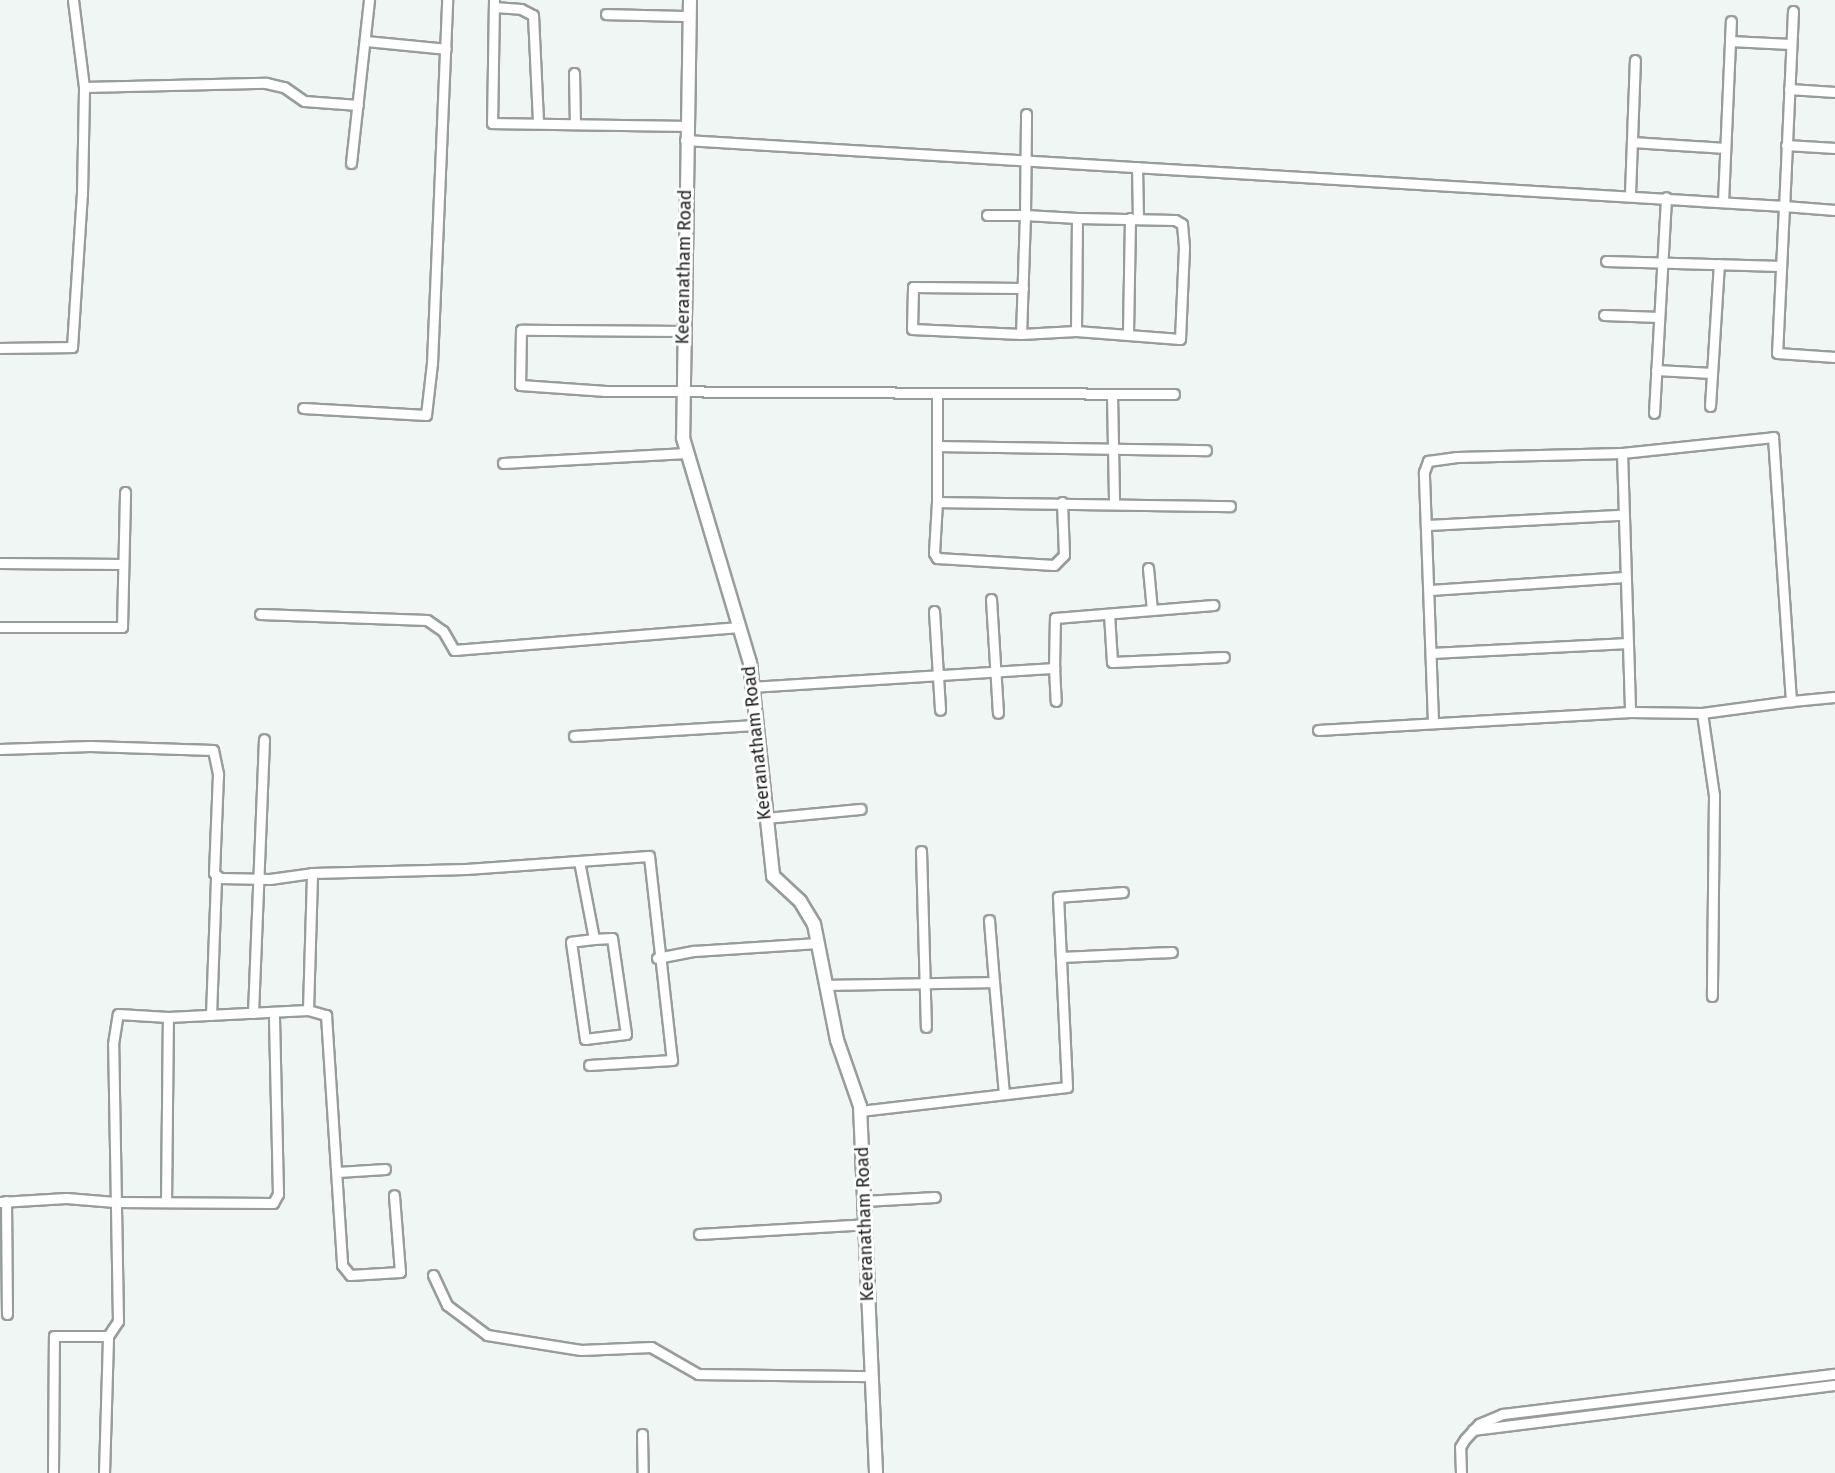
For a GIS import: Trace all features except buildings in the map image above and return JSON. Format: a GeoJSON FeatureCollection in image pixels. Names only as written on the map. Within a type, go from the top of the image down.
{"type":"FeatureCollection","features":[{"type":"Feature","properties":{"kind":"street"},"geometry":{"type":"LineString","coordinates":[[0,348],[72,347],[82,194],[84,87],[73,0]]}},
{"type":"Feature","properties":{"kind":"street"},"geometry":{"type":"LineString","coordinates":[[351,163],[369,0]]}},
{"type":"Feature","properties":{"kind":"street"},"geometry":{"type":"LineString","coordinates":[[303,408],[426,415],[432,363],[447,0]]}},
{"type":"Feature","properties":{"kind":"street","name":"Keeranatham Road"},"geometry":{"type":"LineString","coordinates":[[690,0],[681,390],[683,438],[750,663],[750,687],[773,876],[800,901],[814,924],[837,1040],[860,1111],[876,1473]]}},
{"type":"Feature","properties":{"kind":"street"},"geometry":{"type":"LineString","coordinates":[[538,123],[533,15],[521,9],[494,4],[492,123],[686,126]]}},
{"type":"Feature","properties":{"kind":"street"},"geometry":{"type":"LineString","coordinates":[[1793,11],[1777,353],[1835,357]]}},
{"type":"Feature","properties":{"kind":"street"},"geometry":{"type":"LineString","coordinates":[[606,14],[690,16]]}},
{"type":"Feature","properties":{"kind":"street"},"geometry":{"type":"LineString","coordinates":[[1723,202],[1731,21]]}},
{"type":"Feature","properties":{"kind":"street"},"geometry":{"type":"LineString","coordinates":[[365,41],[446,49]]}},
{"type":"Feature","properties":{"kind":"street"},"geometry":{"type":"LineString","coordinates":[[1730,41],[1790,44]]}},
{"type":"Feature","properties":{"kind":"street"},"geometry":{"type":"LineString","coordinates":[[1630,194],[1635,60]]}},
{"type":"Feature","properties":{"kind":"street"},"geometry":{"type":"LineString","coordinates":[[574,73],[575,124]]}},
{"type":"Feature","properties":{"kind":"street"},"geometry":{"type":"LineString","coordinates":[[84,87],[266,83],[284,87],[304,101],[329,106],[358,105]]}},
{"type":"Feature","properties":{"kind":"street"},"geometry":{"type":"LineString","coordinates":[[1789,89],[1835,92]]}},
{"type":"Feature","properties":{"kind":"street"},"geometry":{"type":"LineString","coordinates":[[1021,333],[1026,114]]}},
{"type":"Feature","properties":{"kind":"street"},"geometry":{"type":"LineString","coordinates":[[685,140],[1630,194],[1835,210]]}},
{"type":"Feature","properties":{"kind":"street"},"geometry":{"type":"LineString","coordinates":[[1632,142],[1725,148]]}},
{"type":"Feature","properties":{"kind":"street"},"geometry":{"type":"LineString","coordinates":[[1786,145],[1835,148]]}},
{"type":"Feature","properties":{"kind":"street"},"geometry":{"type":"LineString","coordinates":[[1128,333],[1137,167]]}},
{"type":"Feature","properties":{"kind":"street"},"geometry":{"type":"LineString","coordinates":[[1654,413],[1666,197]]}},
{"type":"Feature","properties":{"kind":"street"},"geometry":{"type":"LineString","coordinates":[[987,216],[1134,218],[1175,220],[1182,225],[1180,339],[1128,333],[912,330],[913,287],[1023,288]]}},
{"type":"Feature","properties":{"kind":"street"},"geometry":{"type":"LineString","coordinates":[[1076,332],[1077,218]]}},
{"type":"Feature","properties":{"kind":"street"},"geometry":{"type":"LineString","coordinates":[[1606,261],[1781,266]]}},
{"type":"Feature","properties":{"kind":"street"},"geometry":{"type":"LineString","coordinates":[[1710,406],[1719,264]]}},
{"type":"Feature","properties":{"kind":"street"},"geometry":{"type":"LineString","coordinates":[[1604,315],[1659,317]]}},
{"type":"Feature","properties":{"kind":"street"},"geometry":{"type":"LineString","coordinates":[[684,332],[521,330],[520,385],[594,390],[1174,394]]}},
{"type":"Feature","properties":{"kind":"street"},"geometry":{"type":"LineString","coordinates":[[1656,370],[1712,373]]}},
{"type":"Feature","properties":{"kind":"street"},"geometry":{"type":"LineString","coordinates":[[937,394],[939,446],[934,553],[937,558],[1054,565],[1064,555],[1062,502]]}},
{"type":"Feature","properties":{"kind":"street"},"geometry":{"type":"LineString","coordinates":[[1112,394],[1114,502]]}},
{"type":"Feature","properties":{"kind":"street"},"geometry":{"type":"LineString","coordinates":[[1433,722],[1428,525],[1424,489],[1428,461],[1622,453],[1773,437],[1791,701]]}},
{"type":"Feature","properties":{"kind":"street"},"geometry":{"type":"LineString","coordinates":[[939,446],[1206,450]]}},
{"type":"Feature","properties":{"kind":"street"},"geometry":{"type":"LineString","coordinates":[[503,463],[687,453]]}},
{"type":"Feature","properties":{"kind":"street"},"geometry":{"type":"LineString","coordinates":[[1622,453],[1622,515],[1630,712]]}},
{"type":"Feature","properties":{"kind":"street"},"geometry":{"type":"LineString","coordinates":[[0,627],[122,627],[125,492]]}},
{"type":"Feature","properties":{"kind":"street"},"geometry":{"type":"LineString","coordinates":[[937,502],[1114,502],[1230,506]]}},
{"type":"Feature","properties":{"kind":"street"},"geometry":{"type":"LineString","coordinates":[[1428,525],[1622,515]]}},
{"type":"Feature","properties":{"kind":"street"},"geometry":{"type":"LineString","coordinates":[[0,563],[123,564]]}},
{"type":"Feature","properties":{"kind":"street"},"geometry":{"type":"LineString","coordinates":[[1148,568],[1152,610]]}},
{"type":"Feature","properties":{"kind":"street"},"geometry":{"type":"LineString","coordinates":[[1430,590],[1625,578]]}},
{"type":"Feature","properties":{"kind":"street"},"geometry":{"type":"LineString","coordinates":[[991,599],[998,713]]}},
{"type":"Feature","properties":{"kind":"street"},"geometry":{"type":"LineString","coordinates":[[1056,701],[1053,620],[1213,605]]}},
{"type":"Feature","properties":{"kind":"street"},"geometry":{"type":"LineString","coordinates":[[934,611],[940,710]]}},
{"type":"Feature","properties":{"kind":"street"},"geometry":{"type":"LineString","coordinates":[[260,614],[427,620],[442,631],[454,650],[740,627]]}},
{"type":"Feature","properties":{"kind":"street"},"geometry":{"type":"LineString","coordinates":[[1109,614],[1113,662],[1224,657]]}},
{"type":"Feature","properties":{"kind":"street"},"geometry":{"type":"LineString","coordinates":[[1431,653],[1626,643]]}},
{"type":"Feature","properties":{"kind":"street"},"geometry":{"type":"LineString","coordinates":[[750,687],[939,678],[1054,668]]}},
{"type":"Feature","properties":{"kind":"street"},"geometry":{"type":"LineString","coordinates":[[1318,730],[1433,722],[1518,722],[1630,712],[1702,713],[1835,697]]}},
{"type":"Feature","properties":{"kind":"street"},"geometry":{"type":"LineString","coordinates":[[1702,713],[1714,795],[1713,996]]}},
{"type":"Feature","properties":{"kind":"street"},"geometry":{"type":"LineString","coordinates":[[574,736],[755,725]]}},
{"type":"Feature","properties":{"kind":"street"},"geometry":{"type":"LineString","coordinates":[[253,1013],[264,739]]}},
{"type":"Feature","properties":{"kind":"street"},"geometry":{"type":"LineString","coordinates":[[0,748],[90,746],[213,750],[218,774],[211,1015]]}},
{"type":"Feature","properties":{"kind":"street"},"geometry":{"type":"LineString","coordinates":[[765,819],[861,809]]}},
{"type":"Feature","properties":{"kind":"street"},"geometry":{"type":"LineString","coordinates":[[921,851],[926,1027]]}},
{"type":"Feature","properties":{"kind":"street"},"geometry":{"type":"LineString","coordinates":[[216,877],[258,879],[312,873],[649,856],[657,958],[672,1060],[589,1065]]}},
{"type":"Feature","properties":{"kind":"street"},"geometry":{"type":"LineString","coordinates":[[579,861],[594,939]]}},
{"type":"Feature","properties":{"kind":"street"},"geometry":{"type":"LineString","coordinates":[[308,1010],[312,873]]}},
{"type":"Feature","properties":{"kind":"street"},"geometry":{"type":"LineString","coordinates":[[860,1111],[1067,1087],[1058,897],[1123,892]]}},
{"type":"Feature","properties":{"kind":"street"},"geometry":{"type":"LineString","coordinates":[[989,920],[1004,1094]]}},
{"type":"Feature","properties":{"kind":"street"},"geometry":{"type":"LineString","coordinates":[[612,938],[626,1034],[585,1039],[571,942],[594,939],[612,938]]}},
{"type":"Feature","properties":{"kind":"street"},"geometry":{"type":"LineString","coordinates":[[657,958],[694,951],[818,943]]}},
{"type":"Feature","properties":{"kind":"street"},"geometry":{"type":"LineString","coordinates":[[1061,957],[1172,952]]}},
{"type":"Feature","properties":{"kind":"street"},"geometry":{"type":"LineString","coordinates":[[826,985],[994,982]]}},
{"type":"Feature","properties":{"kind":"street"},"geometry":{"type":"LineString","coordinates":[[104,1473],[108,1336],[117,1321],[115,1017],[127,1012],[168,1017],[308,1010],[326,1015],[338,1172],[342,1265],[350,1275],[400,1272],[394,1195]]}},
{"type":"Feature","properties":{"kind":"street"},"geometry":{"type":"LineString","coordinates":[[7,1314],[3,1202],[66,1198],[115,1202],[273,1203],[277,1199],[274,1012]]}},
{"type":"Feature","properties":{"kind":"street"},"geometry":{"type":"LineString","coordinates":[[166,1202],[168,1017]]}},
{"type":"Feature","properties":{"kind":"street"},"geometry":{"type":"LineString","coordinates":[[338,1172],[385,1169]]}},
{"type":"Feature","properties":{"kind":"street"},"geometry":{"type":"LineString","coordinates":[[864,1202],[935,1197]]}},
{"type":"Feature","properties":{"kind":"street"},"geometry":{"type":"LineString","coordinates":[[699,1234],[865,1224]]}},
{"type":"Feature","properties":{"kind":"street"},"geometry":{"type":"LineString","coordinates":[[434,1275],[447,1305],[470,1326],[496,1338],[581,1350],[651,1347],[698,1374],[872,1376]]}},
{"type":"Feature","properties":{"kind":"street"},"geometry":{"type":"LineString","coordinates":[[53,1473],[54,1336],[108,1336]]}},
{"type":"Feature","properties":{"kind":"street"},"geometry":{"type":"LineString","coordinates":[[1461,1473],[1460,1447],[1473,1430],[1488,1418],[1503,1414],[1835,1374]]}},
{"type":"Feature","properties":{"kind":"street"},"geometry":{"type":"LineString","coordinates":[[1473,1430],[1835,1385]]}},
{"type":"Feature","properties":{"kind":"street"},"geometry":{"type":"LineString","coordinates":[[642,1434],[643,1473]]}}]}
